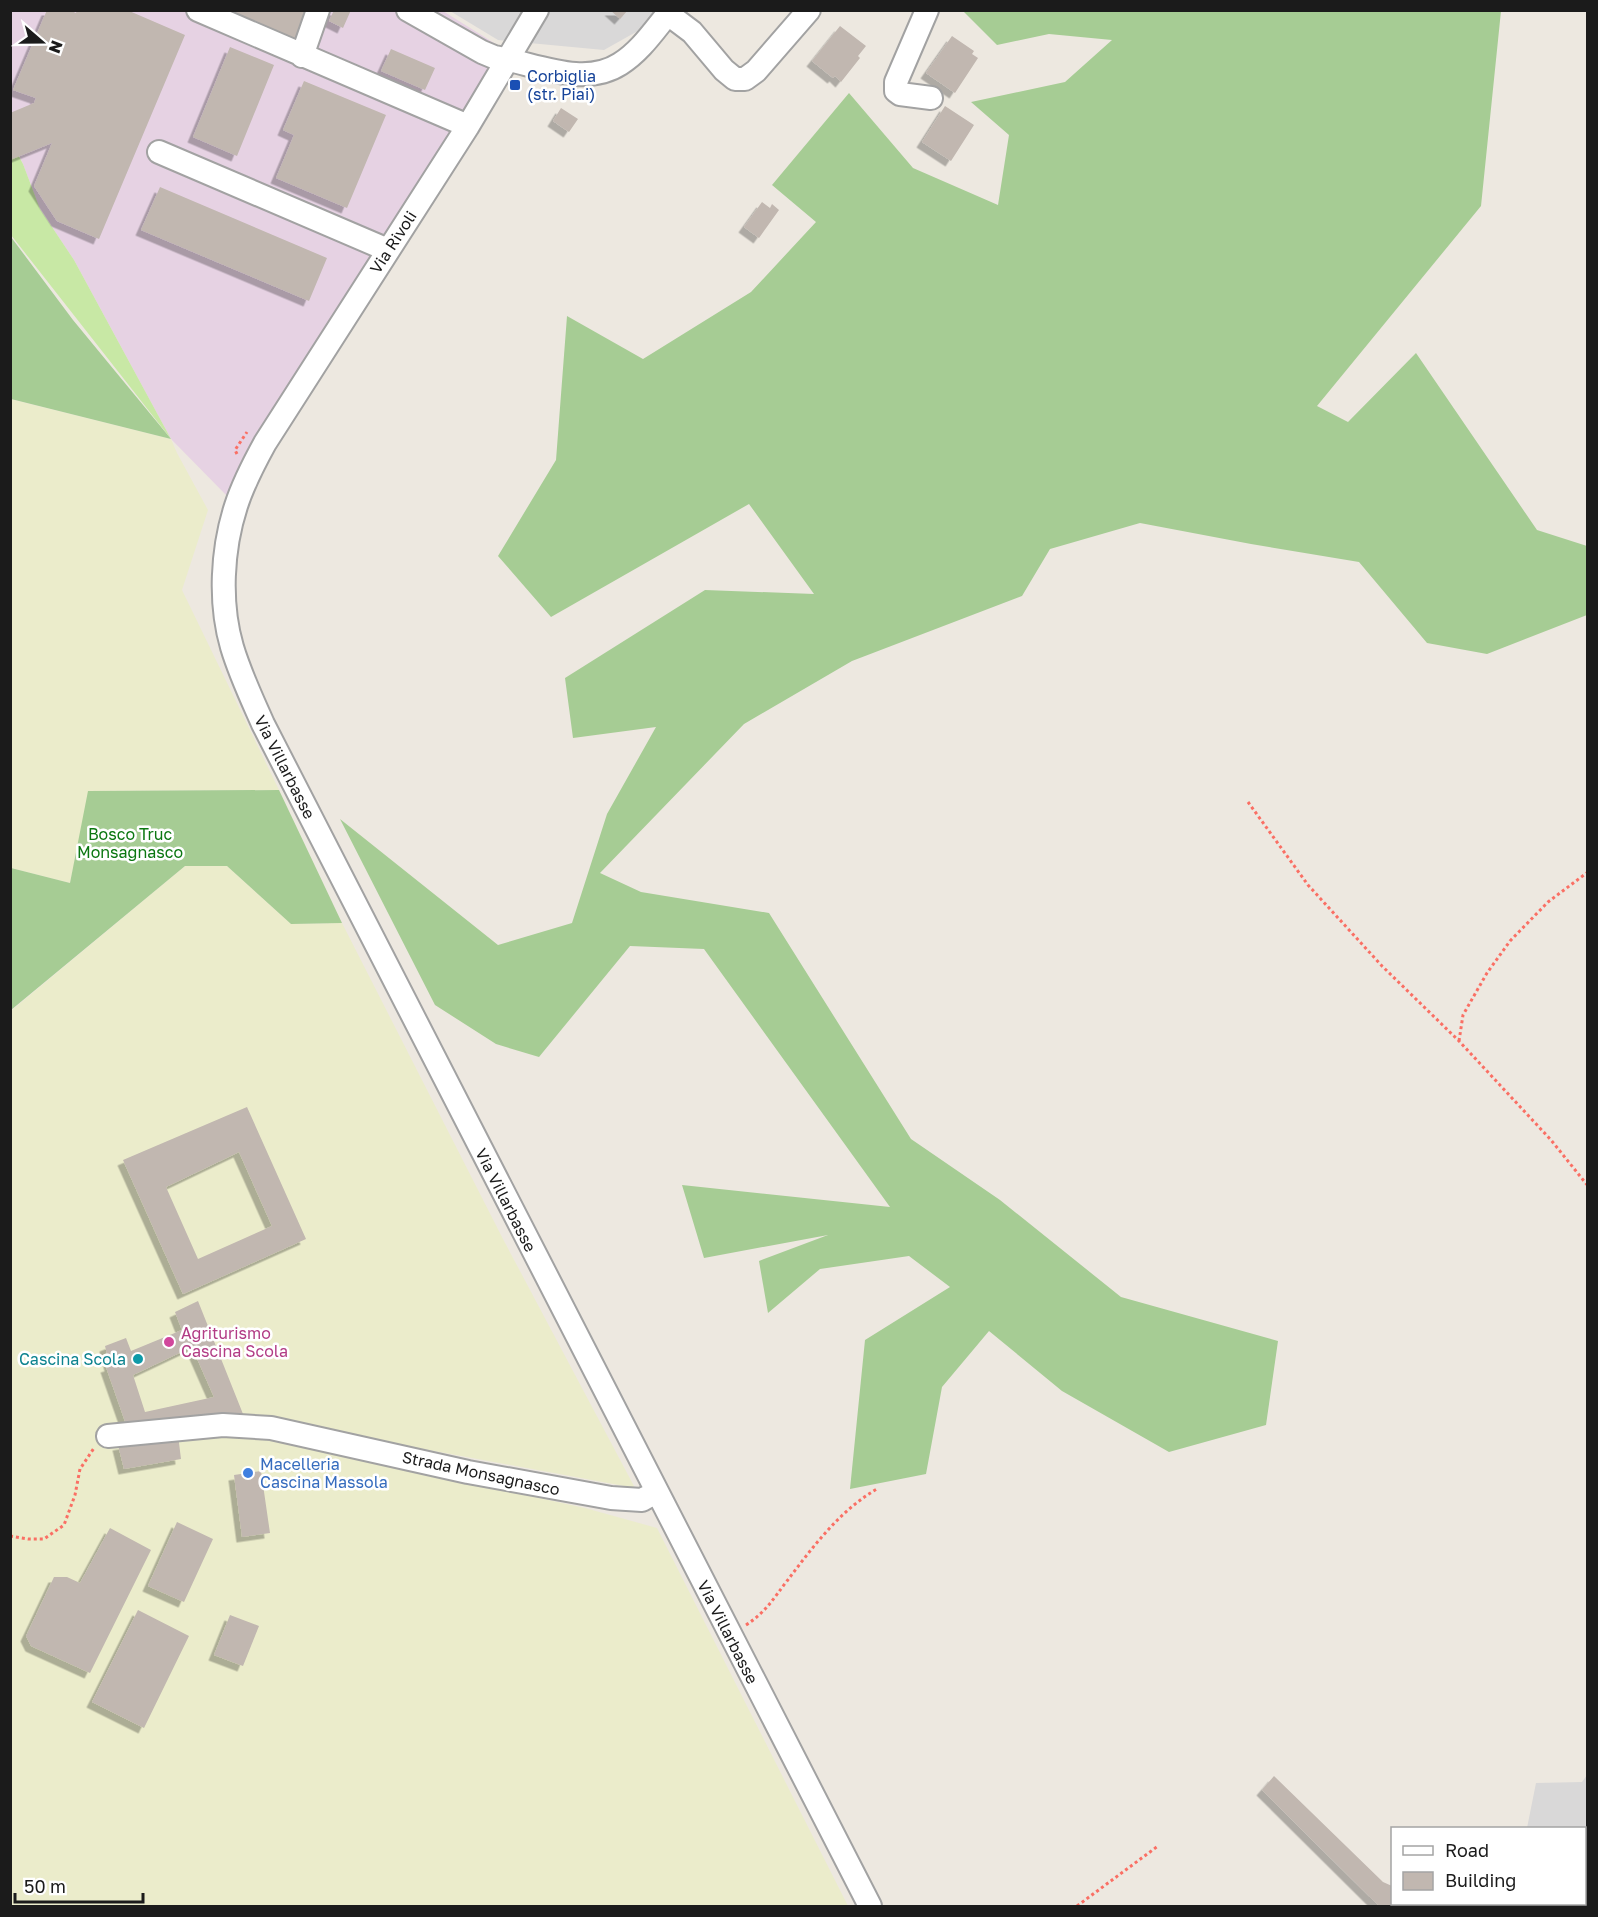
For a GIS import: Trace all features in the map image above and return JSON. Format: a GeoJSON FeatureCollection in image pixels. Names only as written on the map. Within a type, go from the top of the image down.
{"type":"FeatureCollection","features":[{"type":"Feature","properties":{"kind":"street"},"geometry":{"type":"LineString","coordinates":[[198,10],[468,126]]}},
{"type":"Feature","properties":{"kind":"street"},"geometry":{"type":"LineString","coordinates":[[302,56],[318,10]]}},
{"type":"Feature","properties":{"kind":"street"},"geometry":{"type":"LineString","coordinates":[[408,10],[494,57],[574,74],[592,75],[621,64],[648,39],[669,12],[692,32],[724,70],[735,79],[745,79],[756,71],[809,10]]}},
{"type":"Feature","properties":{"kind":"street","name":"Via Rivoli"},"geometry":{"type":"LineString","coordinates":[[249,473],[265,443],[468,126],[537,10]]}},
{"type":"Feature","properties":{"kind":"street"},"geometry":{"type":"LineString","coordinates":[[927,10],[896,82],[896,91],[900,94],[931,98]]}},
{"type":"Feature","properties":{"kind":"street"},"geometry":{"type":"LineString","coordinates":[[159,152],[388,249]]}},
{"type":"Feature","properties":{"kind":"street","name":"Via Villarbasse"},"geometry":{"type":"LineString","coordinates":[[249,473],[229,532],[225,565],[225,606],[230,635],[244,683],[274,746],[870,1906]]}},
{"type":"Feature","properties":{"kind":"street","name":"Strada Monsagnasco"},"geometry":{"type":"LineString","coordinates":[[108,1436],[223,1425],[271,1428],[468,1472],[611,1498],[642,1500],[656,1492]]}},
{"type":"Feature","properties":{"kind":"path"},"geometry":{"type":"LineString","coordinates":[[1248,802],[1308,885],[1382,966],[1459,1041],[1551,1140],[1587,1186]]}},
{"type":"Feature","properties":{"kind":"path"},"geometry":{"type":"LineString","coordinates":[[1459,1041],[1462,1015],[1487,973],[1510,941],[1548,902],[1587,872]]}},
{"type":"Feature","properties":{"kind":"path"},"geometry":{"type":"LineString","coordinates":[[10,1536],[44,1539],[64,1526],[75,1495],[80,1469],[93,1448],[108,1436]]}},
{"type":"Feature","properties":{"kind":"path"},"geometry":{"type":"LineString","coordinates":[[730,1635],[752,1622],[771,1605],[786,1583],[844,1514],[859,1499],[877,1489]]}},
{"type":"Feature","properties":{"kind":"path"},"geometry":{"type":"LineString","coordinates":[[1077,1906],[1158,1846]]}},
{"type":"Feature","properties":{"kind":"shaded area"},"geometry":{"type":"Polygon","coordinates":[[[11,11],[443,11],[521,60],[228,497],[171,439],[74,260],[40,209],[11,140],[11,11]]]}},
{"type":"Feature","properties":{"kind":"shaded area"},"geometry":{"type":"Polygon","coordinates":[[[450,11],[658,11],[636,32],[604,50],[498,40],[450,11]]]}},
{"type":"Feature","properties":{"kind":"shaded area"},"geometry":{"type":"Polygon","coordinates":[[[1587,1775],[1587,1906],[1559,1906],[1586,1905],[1586,1827],[1527,1827],[1536,1783],[1582,1782],[1587,1775]]]}},
{"type":"Feature","properties":{"kind":"green space"},"geometry":{"type":"Polygon","coordinates":[[[963,11],[1501,11],[1481,206],[1317,406],[1348,422],[1416,353],[1537,530],[1587,546],[1587,615],[1487,654],[1427,643],[1359,562],[1140,523],[1050,549],[1022,596],[852,661],[744,724],[600,873],[641,892],[769,913],[911,1139],[1000,1200],[1121,1297],[1278,1341],[1266,1425],[1169,1452],[1062,1391],[989,1331],[942,1387],[926,1474],[850,1489],[865,1340],[950,1287],[909,1256],[820,1269],[768,1313],[759,1261],[828,1235],[704,1258],[682,1185],[890,1207],[704,949],[630,946],[539,1057],[496,1044],[435,1005],[340,819],[498,945],[572,923],[607,814],[656,727],[573,738],[565,678],[705,590],[814,594],[749,504],[551,617],[498,556],[556,460],[567,316],[643,359],[751,292],[816,222],[772,185],[849,93],[913,168],[998,205],[1009,135],[971,102],[1065,82],[1112,40],[1049,34],[997,45],[963,11]]]}},
{"type":"Feature","properties":{"kind":"green space"},"geometry":{"type":"Polygon","coordinates":[[[10,140],[23,164],[40,209],[74,260],[171,439],[11,235],[10,140]]]}},
{"type":"Feature","properties":{"kind":"green space"},"geometry":{"type":"Polygon","coordinates":[[[11,237],[73,320],[171,439],[11,399],[11,237]]]}},
{"type":"Feature","properties":{"kind":"green space"},"geometry":{"type":"Polygon","coordinates":[[[10,399],[171,439],[208,510],[182,590],[279,790],[89,791],[70,883],[11,868],[10,399]]]}},
{"type":"Feature","properties":{"kind":"green space","name":"Bosco Truc Monsagnasco"},"geometry":{"type":"Polygon","coordinates":[[[279,790],[342,923],[291,924],[227,866],[185,866],[11,1010],[11,868],[70,883],[88,791],[279,790]]]}},
{"type":"Feature","properties":{"kind":"green space"},"geometry":{"type":"Polygon","coordinates":[[[185,866],[227,866],[291,924],[342,923],[503,1239],[635,1488],[418,1448],[416,1471],[585,1508],[657,1528],[848,1906],[11,1906],[10,1009],[12,1010],[185,866]]]}},
{"type":"Feature","properties":{"kind":"building"},"geometry":{"type":"Polygon","coordinates":[[[47,10],[69,10],[76,13],[77,10],[127,10],[185,35],[99,239],[57,221],[34,186],[52,143],[10,160],[10,113],[34,103],[36,98],[13,90],[47,10]]]}},
{"type":"Feature","properties":{"kind":"building"},"geometry":{"type":"Polygon","coordinates":[[[222,10],[310,10],[297,42],[222,10]]]}},
{"type":"Feature","properties":{"kind":"building"},"geometry":{"type":"Polygon","coordinates":[[[334,10],[351,10],[343,28],[329,21],[334,10]]]}},
{"type":"Feature","properties":{"kind":"building"},"geometry":{"type":"Polygon","coordinates":[[[610,10],[628,10],[620,19],[610,10]]]}},
{"type":"Feature","properties":{"kind":"building"},"geometry":{"type":"Polygon","coordinates":[[[840,26],[866,46],[858,56],[860,58],[841,82],[812,61],[840,26]]]}},
{"type":"Feature","properties":{"kind":"building"},"geometry":{"type":"Polygon","coordinates":[[[952,36],[974,51],[972,54],[978,58],[955,93],[926,73],[952,36]]]}},
{"type":"Feature","properties":{"kind":"building"},"geometry":{"type":"Polygon","coordinates":[[[230,47],[274,65],[237,156],[193,137],[230,47]]]}},
{"type":"Feature","properties":{"kind":"building"},"geometry":{"type":"Polygon","coordinates":[[[391,49],[435,68],[425,90],[381,71],[391,49]]]}},
{"type":"Feature","properties":{"kind":"building"},"geometry":{"type":"Polygon","coordinates":[[[304,81],[386,115],[347,208],[276,178],[294,135],[283,130],[304,81]]]}},
{"type":"Feature","properties":{"kind":"building"},"geometry":{"type":"Polygon","coordinates":[[[945,106],[974,125],[951,161],[922,142],[945,106]]]}},
{"type":"Feature","properties":{"kind":"building"},"geometry":{"type":"Polygon","coordinates":[[[561,108],[578,119],[569,132],[553,121],[561,108]]]}},
{"type":"Feature","properties":{"kind":"building"},"geometry":{"type":"Polygon","coordinates":[[[160,187],[327,258],[309,301],[141,230],[160,187]]]}},
{"type":"Feature","properties":{"kind":"building"},"geometry":{"type":"Polygon","coordinates":[[[762,202],[770,208],[772,204],[779,210],[759,238],[744,227],[762,202]]]}},
{"type":"Feature","properties":{"kind":"building"},"geometry":{"type":"Polygon","coordinates":[[[247,1107],[306,1239],[183,1294],[123,1160],[247,1107]],[[239,1152],[166,1187],[198,1259],[272,1226],[239,1152]]]}},
{"type":"Feature","properties":{"kind":"building","name":"Cascina Scola"},"geometry":{"type":"Polygon","coordinates":[[[198,1301],[243,1414],[128,1430],[106,1367],[110,1366],[105,1346],[126,1338],[131,1351],[182,1330],[175,1312],[198,1301]],[[192,1347],[133,1375],[145,1412],[214,1397],[192,1347]]]}},
{"type":"Feature","properties":{"kind":"building"},"geometry":{"type":"Polygon","coordinates":[[[178,1435],[181,1459],[124,1469],[118,1445],[178,1435]]]}},
{"type":"Feature","properties":{"kind":"building"},"geometry":{"type":"Polygon","coordinates":[[[261,1471],[270,1533],[242,1537],[234,1475],[261,1471]]]}},
{"type":"Feature","properties":{"kind":"building"},"geometry":{"type":"Polygon","coordinates":[[[177,1522],[213,1539],[184,1602],[148,1586],[177,1522]]]}},
{"type":"Feature","properties":{"kind":"building"},"geometry":{"type":"Polygon","coordinates":[[[110,1528],[151,1550],[90,1673],[31,1646],[26,1636],[54,1577],[67,1577],[80,1583],[110,1528]]]}},
{"type":"Feature","properties":{"kind":"building"},"geometry":{"type":"Polygon","coordinates":[[[138,1610],[189,1636],[144,1728],[92,1702],[138,1610]]]}},
{"type":"Feature","properties":{"kind":"building"},"geometry":{"type":"Polygon","coordinates":[[[230,1615],[259,1626],[243,1666],[214,1655],[230,1615]]]}},
{"type":"Feature","properties":{"kind":"building"},"geometry":{"type":"Polygon","coordinates":[[[1274,1776],[1383,1882],[1391,1886],[1391,1905],[1450,1906],[1379,1906],[1262,1790],[1274,1776]]]}},
{"type":"Feature","properties":{"kind":"place","name":"Corbiglia (str. Piai)"},"geometry":{"type":"Point","coordinates":[515,85]}},
{"type":"Feature","properties":{"kind":"place","name":"Agriturismo Cascina Scola"},"geometry":{"type":"Point","coordinates":[169,1342]}},
{"type":"Feature","properties":{"kind":"place","name":"Cascina Scola"},"geometry":{"type":"Point","coordinates":[138,1359]}},
{"type":"Feature","properties":{"kind":"place","name":"Macelleria Cascina Massola"},"geometry":{"type":"Point","coordinates":[248,1473]}}]}
